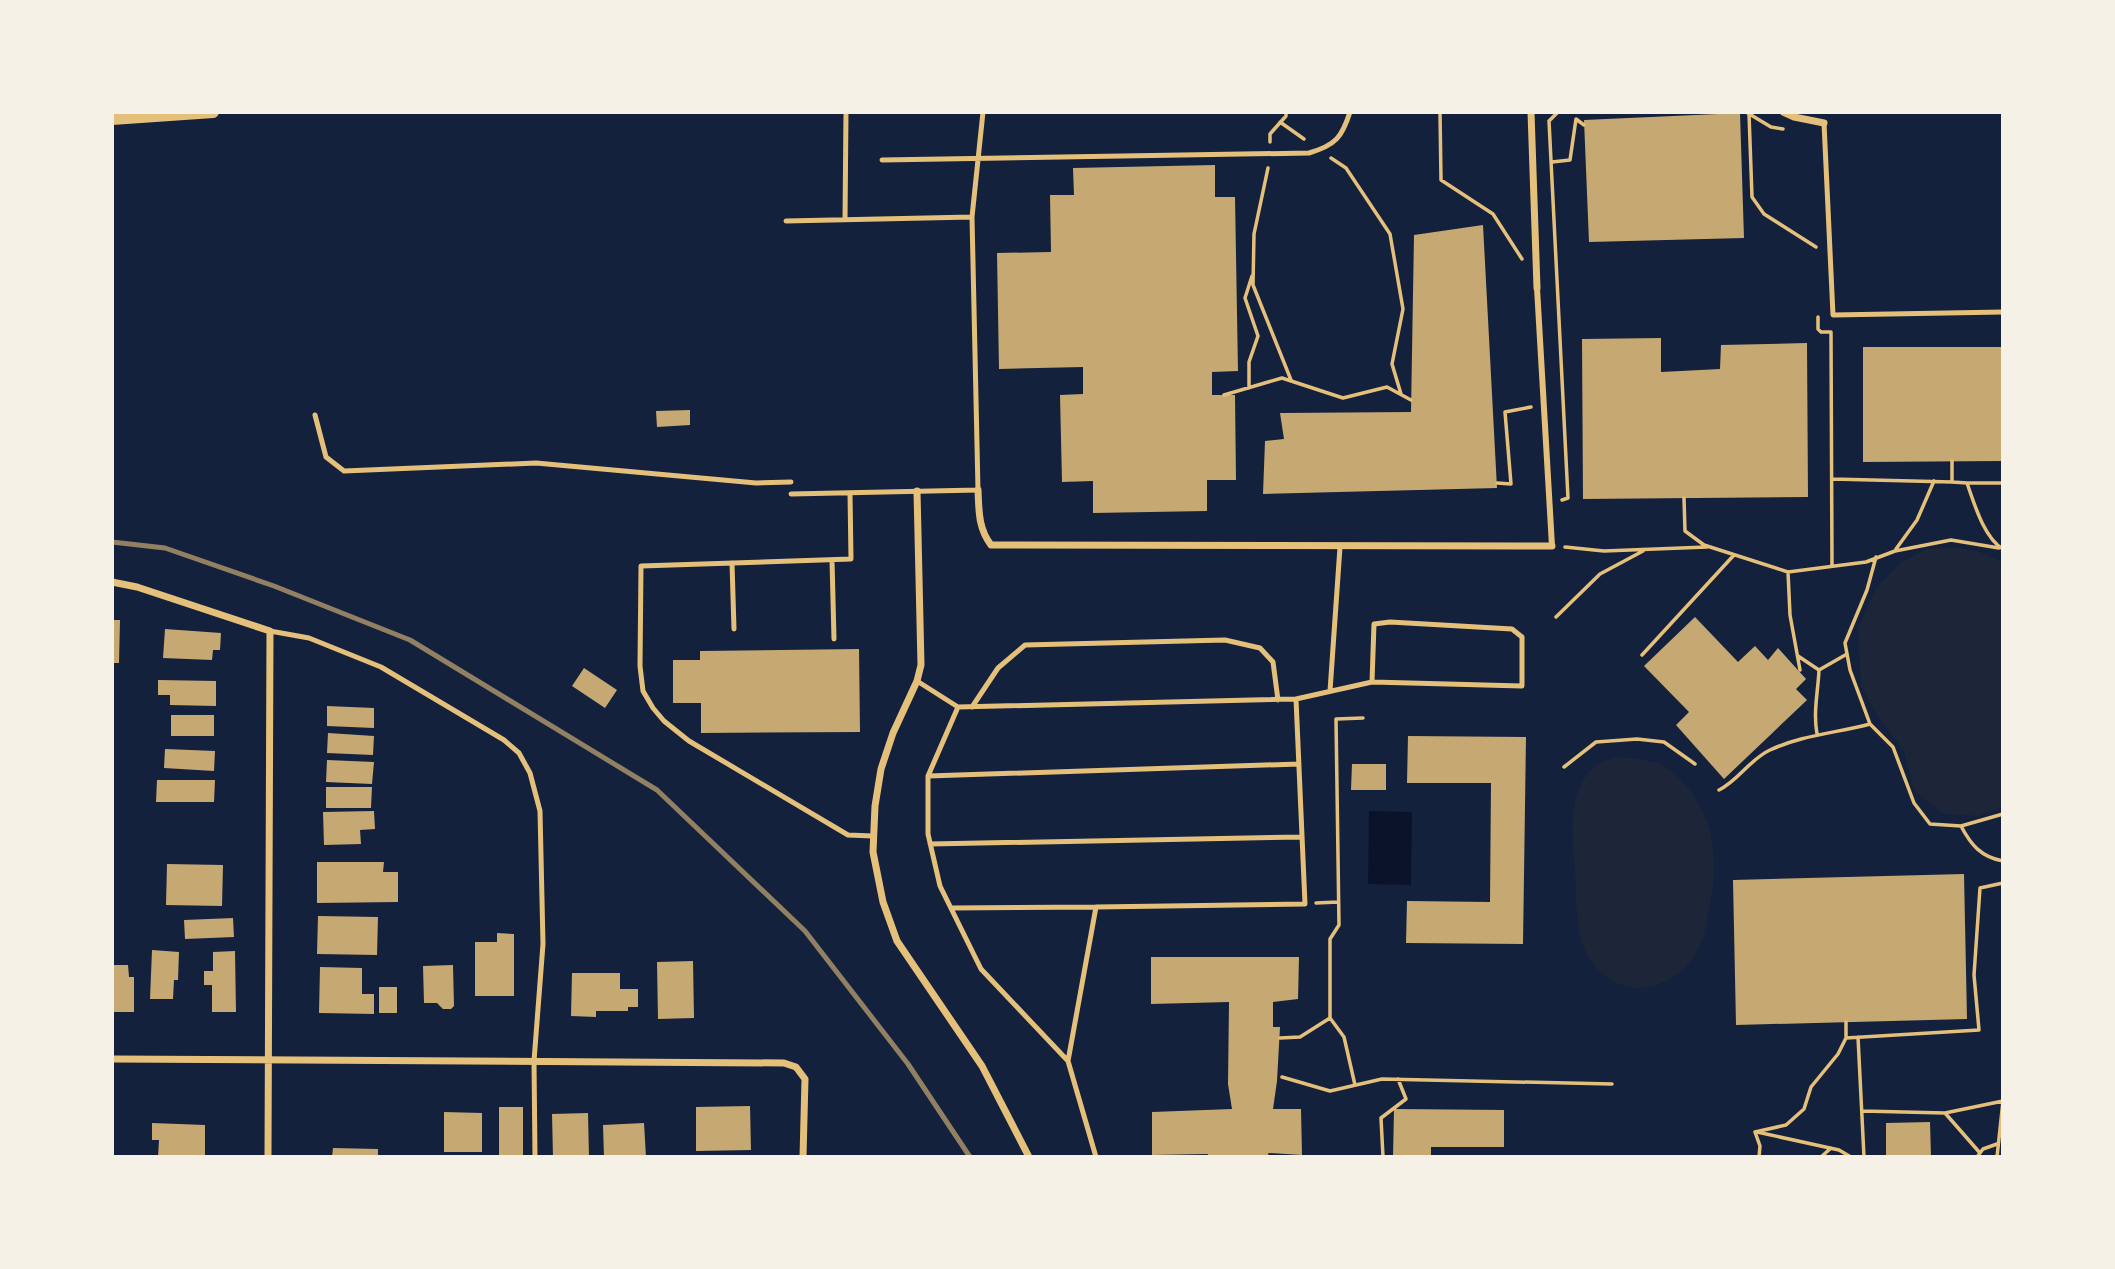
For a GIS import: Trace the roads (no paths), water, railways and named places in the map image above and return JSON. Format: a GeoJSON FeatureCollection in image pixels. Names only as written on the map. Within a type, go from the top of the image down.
{"type":"FeatureCollection","features":[{"type":"Feature","properties":{"kind":"street"},"geometry":{"type":"LineString","coordinates":[[112,119],[213,112]]}},
{"type":"Feature","properties":{"kind":"street"},"geometry":{"type":"LineString","coordinates":[[978,489],[979,522],[991,545],[1552,546],[1537,288],[1531,112]]}},
{"type":"Feature","properties":{"kind":"street"},"geometry":{"type":"LineString","coordinates":[[1783,112],[1824,123]]}},
{"type":"Feature","properties":{"kind":"street"},"geometry":{"type":"LineString","coordinates":[[917,491],[921,664],[917,681],[893,733],[881,769],[874,806],[873,852],[883,902],[897,941],[982,1066],[1029,1157]]}},
{"type":"Feature","properties":{"kind":"street"},"geometry":{"type":"LineString","coordinates":[[112,582],[137,587],[270,631],[268,1157]]}},
{"type":"Feature","properties":{"kind":"street"},"geometry":{"type":"LineString","coordinates":[[112,1059],[784,1063],[796,1067],[804,1079],[803,1157]]}},
{"type":"Feature","properties":{"kind":"lane"},"geometry":{"type":"LineString","coordinates":[[845,220],[846,112]]}},
{"type":"Feature","properties":{"kind":"lane"},"geometry":{"type":"LineString","coordinates":[[791,494],[978,489],[972,217],[983,112]]}},
{"type":"Feature","properties":{"kind":"lane"},"geometry":{"type":"LineString","coordinates":[[882,160],[1310,153],[1335,142],[1343,132],[1350,112]]}},
{"type":"Feature","properties":{"kind":"lane"},"geometry":{"type":"LineString","coordinates":[[1824,123],[1833,316],[2003,312]]}},
{"type":"Feature","properties":{"kind":"lane"},"geometry":{"type":"LineString","coordinates":[[786,221],[972,217]]}},
{"type":"Feature","properties":{"kind":"lane"},"geometry":{"type":"LineString","coordinates":[[314,415],[326,457],[344,471],[537,463],[756,483],[791,482]]}},
{"type":"Feature","properties":{"kind":"lane"},"geometry":{"type":"LineString","coordinates":[[850,493],[851,559],[641,566],[640,666],[643,691],[664,721],[688,741],[848,835],[873,836]]}},
{"type":"Feature","properties":{"kind":"lane"},"geometry":{"type":"LineString","coordinates":[[1330,691],[1340,547]]}},
{"type":"Feature","properties":{"kind":"lane"},"geometry":{"type":"LineString","coordinates":[[832,560],[834,639]]}},
{"type":"Feature","properties":{"kind":"lane"},"geometry":{"type":"LineString","coordinates":[[732,563],[734,629]]}},
{"type":"Feature","properties":{"kind":"lane"},"geometry":{"type":"LineString","coordinates":[[917,681],[958,707],[1296,699],[1371,682],[1522,686],[1522,637],[1512,629],[1390,622],[1374,624],[1371,682]]}},
{"type":"Feature","properties":{"kind":"lane"},"geometry":{"type":"LineString","coordinates":[[270,631],[309,638],[381,667],[504,740],[519,753],[530,774],[540,811],[543,944],[534,1061],[535,1157]]}},
{"type":"Feature","properties":{"kind":"lane"},"geometry":{"type":"LineString","coordinates":[[972,707],[998,668],[1025,645],[1226,640],[1260,648],[1273,662],[1278,700]]}},
{"type":"Feature","properties":{"kind":"lane"},"geometry":{"type":"LineString","coordinates":[[951,908],[1305,904],[1296,699]]}},
{"type":"Feature","properties":{"kind":"lane"},"geometry":{"type":"LineString","coordinates":[[958,707],[928,776],[928,834],[940,886],[981,969],[1068,1061]]}},
{"type":"Feature","properties":{"kind":"lane"},"geometry":{"type":"LineString","coordinates":[[928,776],[1299,764]]}},
{"type":"Feature","properties":{"kind":"lane"},"geometry":{"type":"LineString","coordinates":[[930,844],[1302,837]]}},
{"type":"Feature","properties":{"kind":"lane"},"geometry":{"type":"LineString","coordinates":[[1096,907],[1068,1061],[1096,1157]]}},
{"type":"Feature","properties":{"kind":"railway"},"geometry":{"type":"LineString","coordinates":[[112,542],[165,548],[274,586],[410,640],[657,790],[805,931],[908,1064],[970,1157]]}}]}
